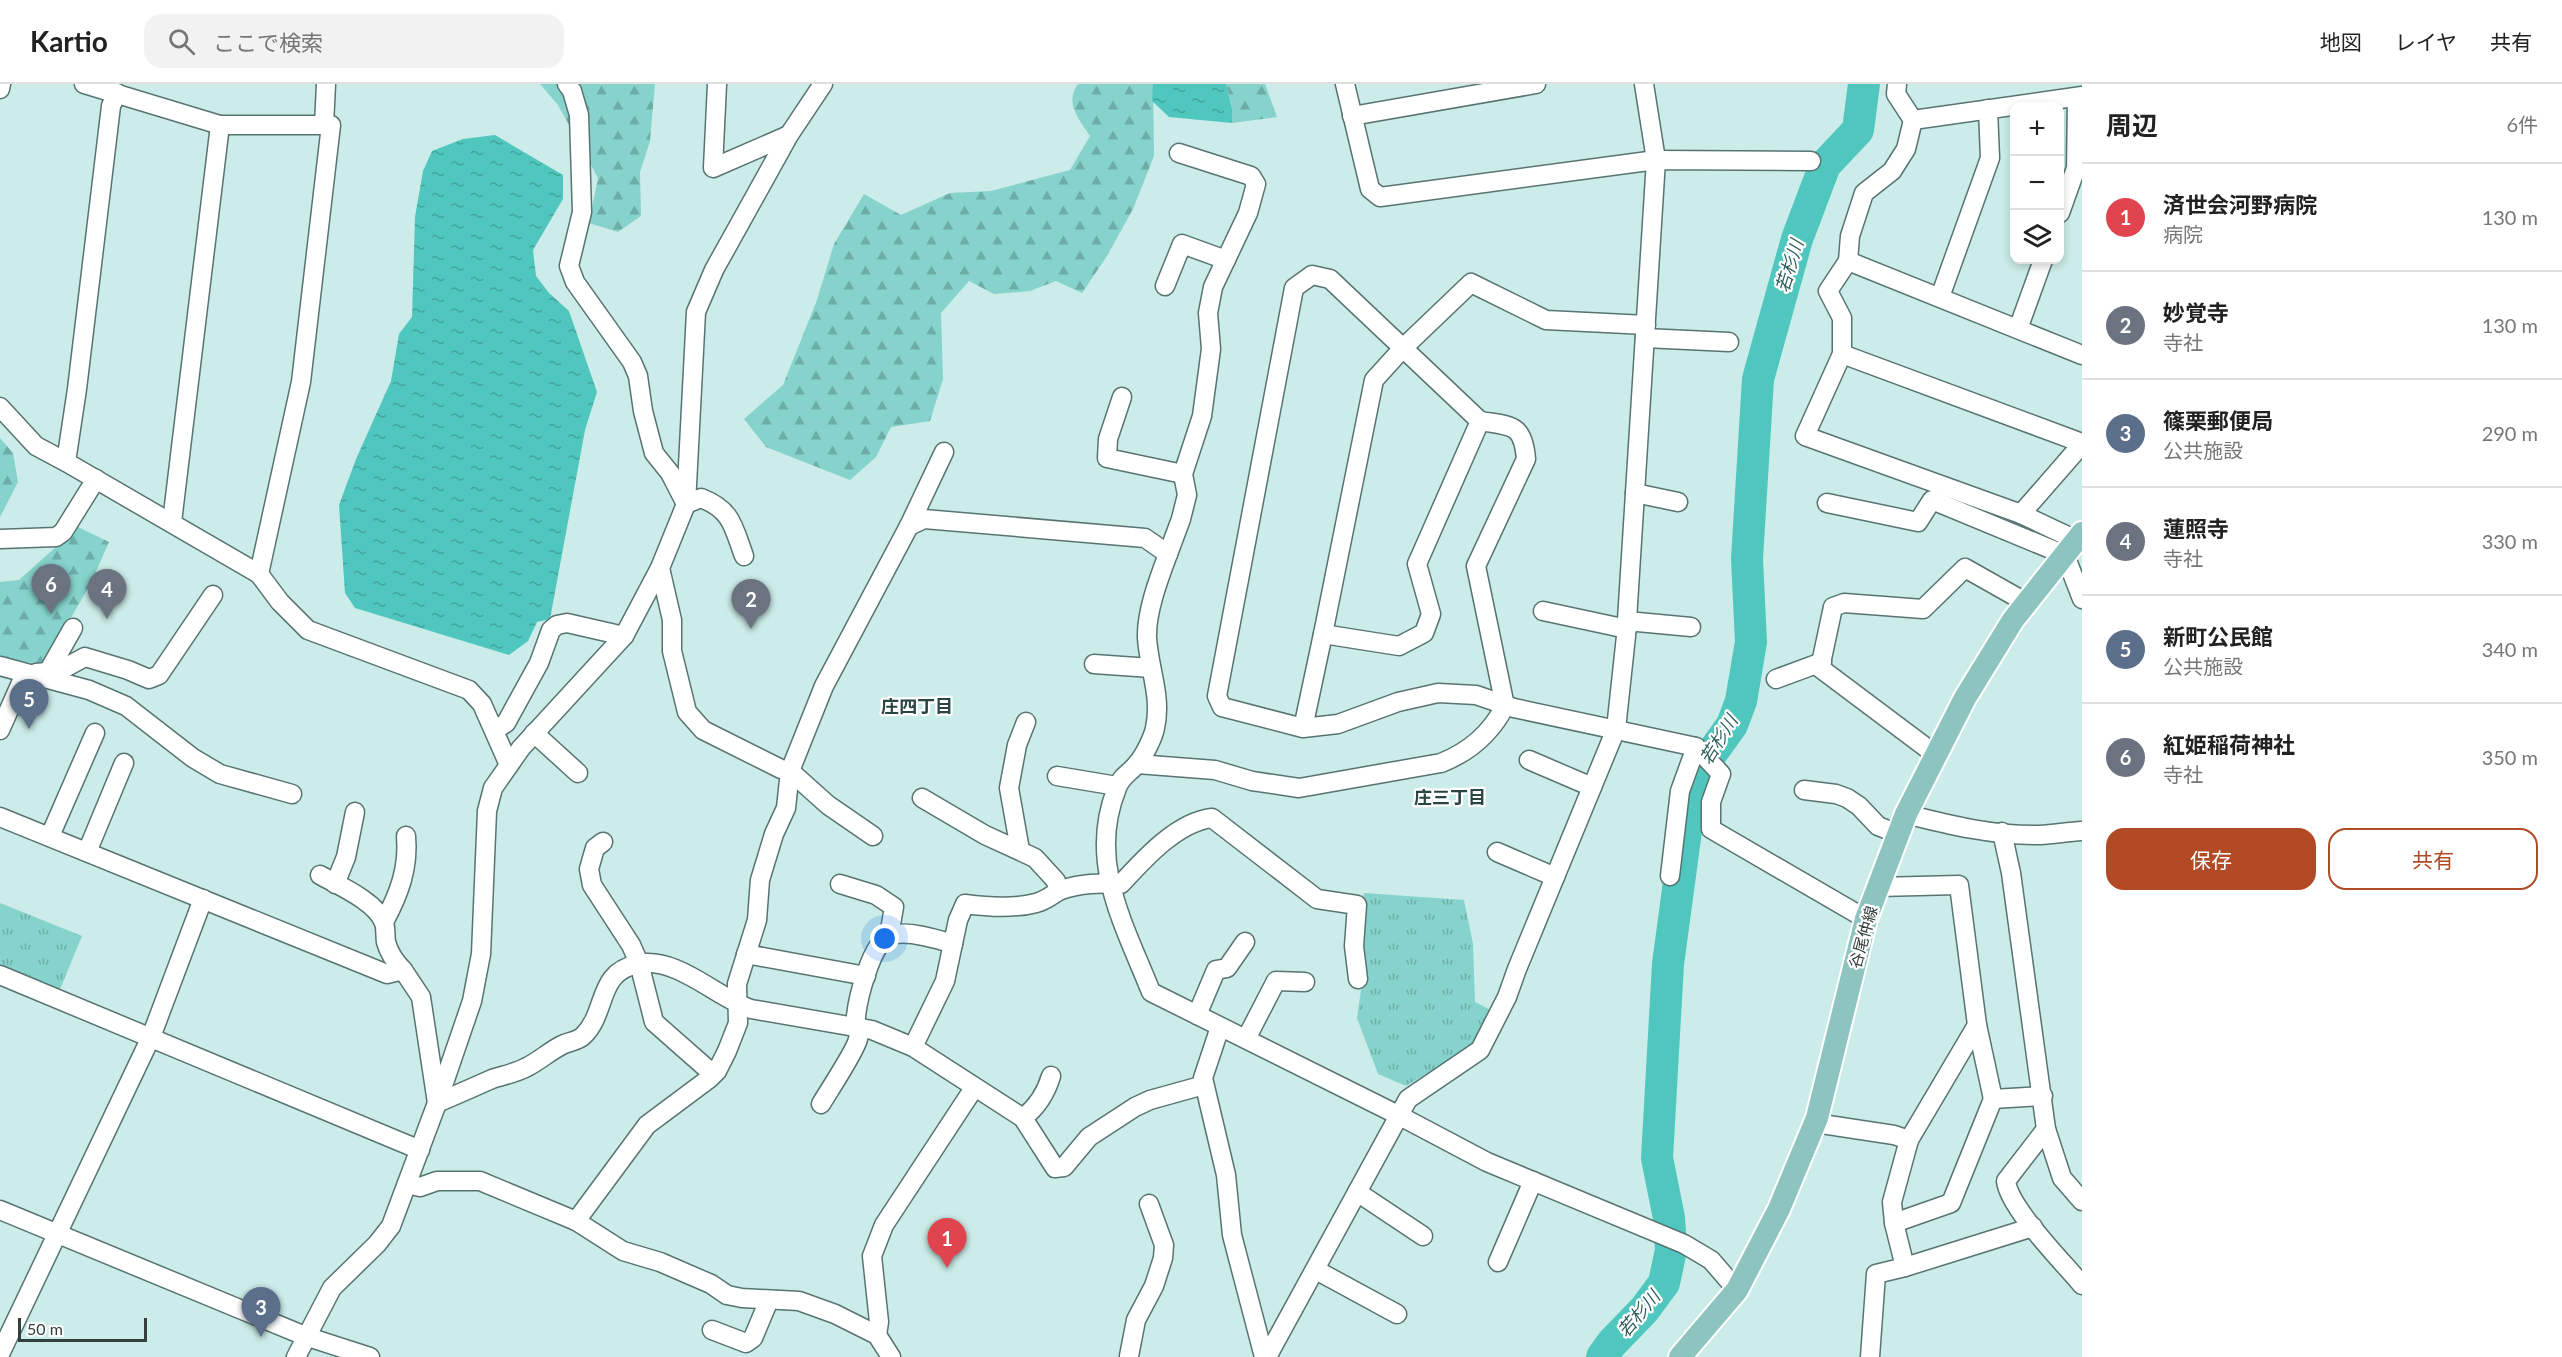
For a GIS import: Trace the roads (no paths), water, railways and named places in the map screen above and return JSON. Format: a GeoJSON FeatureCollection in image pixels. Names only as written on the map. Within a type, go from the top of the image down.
{"type":"FeatureCollection","features":[{"type":"Feature","properties":{"kind":"main road","name":"谷尾仲線"},"geometry":{"type":"LineString","coordinates":[[1680,1357],[1737,1290],[1779,1209],[1815,1123],[1866,919],[1902,824],[1965,698],[2026,603],[2074,542]]}},
{"type":"Feature","properties":{"kind":"street"},"geometry":{"type":"LineString","coordinates":[[0,88],[1,84]]}},
{"type":"Feature","properties":{"kind":"street"},"geometry":{"type":"LineString","coordinates":[[84,84],[220,125],[331,125],[301,382],[259,574]]}},
{"type":"Feature","properties":{"kind":"street"},"geometry":{"type":"LineString","coordinates":[[324,125],[326,84]]}},
{"type":"Feature","properties":{"kind":"street"},"geometry":{"type":"LineString","coordinates":[[567,84],[572,91],[579,115],[582,212],[570,266],[575,282],[632,362],[638,376],[654,453],[670,473],[686,504]]}},
{"type":"Feature","properties":{"kind":"street"},"geometry":{"type":"LineString","coordinates":[[717,84],[713,168],[789,135]]}},
{"type":"Feature","properties":{"kind":"street"},"geometry":{"type":"LineString","coordinates":[[806,106],[807,84]]}},
{"type":"Feature","properties":{"kind":"street"},"geometry":{"type":"LineString","coordinates":[[296,1357],[332,1288],[377,1244],[391,1226],[472,1001],[481,954],[487,811],[493,788],[534,733],[624,636],[660,568],[686,504],[696,312],[714,270],[789,135],[806,106],[823,84]]}},
{"type":"Feature","properties":{"kind":"street"},"geometry":{"type":"LineString","coordinates":[[1345,84],[1370,189],[1380,197],[1656,160],[1811,161]]}},
{"type":"Feature","properties":{"kind":"street"},"geometry":{"type":"LineString","coordinates":[[1352,116],[1536,84]]}},
{"type":"Feature","properties":{"kind":"street"},"geometry":{"type":"LineString","coordinates":[[1266,1357],[1316,1270],[1408,1099],[1480,1050],[1508,997],[1616,729],[1627,625],[1656,160],[1644,84]]}},
{"type":"Feature","properties":{"kind":"street"},"geometry":{"type":"LineString","coordinates":[[1897,84],[1896,94],[1913,120],[1906,149],[1892,171],[1864,193],[1850,236],[1848,261],[1828,291],[1842,318],[1842,354],[1805,436],[2021,514],[2074,542]]}},
{"type":"Feature","properties":{"kind":"street"},"geometry":{"type":"LineString","coordinates":[[66,462],[111,106],[117,93]]}},
{"type":"Feature","properties":{"kind":"street"},"geometry":{"type":"LineString","coordinates":[[1913,120],[2080,97],[2076,168],[2061,210]]}},
{"type":"Feature","properties":{"kind":"street"},"geometry":{"type":"LineString","coordinates":[[1940,297],[1990,158],[1988,109]]}},
{"type":"Feature","properties":{"kind":"street"},"geometry":{"type":"LineString","coordinates":[[172,522],[220,125]]}},
{"type":"Feature","properties":{"kind":"street"},"geometry":{"type":"LineString","coordinates":[[1179,153],[1251,176],[1256,184],[1248,213],[1213,287],[1208,313],[1211,349],[1202,416],[1183,474],[1187,495],[1157,582],[1147,636],[1158,697],[1155,729],[1137,764],[1122,777],[1117,786],[1106,820],[1104,848],[1110,883],[1150,992],[1398,1115],[1487,1162],[1684,1244],[1711,1260],[1737,1290]]}},
{"type":"Feature","properties":{"kind":"street"},"geometry":{"type":"LineString","coordinates":[[1165,286],[1182,244],[1226,260]]}},
{"type":"Feature","properties":{"kind":"street"},"geometry":{"type":"LineString","coordinates":[[1848,261],[2082,355]]}},
{"type":"Feature","properties":{"kind":"street"},"geometry":{"type":"LineString","coordinates":[[2018,329],[2042,264]]}},
{"type":"Feature","properties":{"kind":"street"},"geometry":{"type":"LineString","coordinates":[[1137,764],[1215,770],[1252,780],[1299,788],[1360,779],[1441,763],[1460,756],[1498,720],[1505,706],[1476,566],[1526,459],[1524,441],[1519,430],[1510,425],[1480,421],[1330,279],[1312,275],[1294,288],[1217,696],[1222,707],[1303,728],[1338,724],[1398,702],[1438,693],[1476,695],[1505,706],[1696,747],[1717,767],[1721,774],[1711,802],[1711,829],[1866,919]]}},
{"type":"Feature","properties":{"kind":"street"},"geometry":{"type":"LineString","coordinates":[[1303,728],[1374,380],[1403,348],[1471,283],[1546,320],[1729,342]]}},
{"type":"Feature","properties":{"kind":"street"},"geometry":{"type":"LineString","coordinates":[[1842,354],[2082,444],[2021,514]]}},
{"type":"Feature","properties":{"kind":"street"},"geometry":{"type":"LineString","coordinates":[[1122,397],[1108,439],[1107,458],[1183,474]]}},
{"type":"Feature","properties":{"kind":"street"},"geometry":{"type":"LineString","coordinates":[[0,407],[36,446],[259,574],[280,602],[308,630],[469,690],[482,704],[509,765]]}},
{"type":"Feature","properties":{"kind":"street"},"geometry":{"type":"LineString","coordinates":[[1323,634],[1399,646],[1424,633],[1431,614],[1417,564],[1480,421]]}},
{"type":"Feature","properties":{"kind":"street"},"geometry":{"type":"LineString","coordinates":[[576,1221],[647,1125],[713,1074],[738,1023],[737,984],[757,920],[760,880],[774,834],[786,807],[790,771],[824,686],[909,526],[944,452]]}},
{"type":"Feature","properties":{"kind":"street"},"geometry":{"type":"LineString","coordinates":[[0,539],[56,537],[63,532],[96,479]]}},
{"type":"Feature","properties":{"kind":"street"},"geometry":{"type":"LineString","coordinates":[[1635,493],[1678,502]]}},
{"type":"Feature","properties":{"kind":"street"},"geometry":{"type":"LineString","coordinates":[[686,504],[701,498],[716,504],[728,513],[744,555]]}},
{"type":"Feature","properties":{"kind":"street"},"geometry":{"type":"LineString","coordinates":[[1827,503],[1918,522],[1932,500],[2074,542]]}},
{"type":"Feature","properties":{"kind":"street"},"geometry":{"type":"LineString","coordinates":[[909,526],[924,519],[1145,538],[1168,554]]}},
{"type":"Feature","properties":{"kind":"street"},"geometry":{"type":"LineString","coordinates":[[2074,542],[2082,599]]}},
{"type":"Feature","properties":{"kind":"street"},"geometry":{"type":"LineString","coordinates":[[660,568],[672,620],[672,651],[687,712],[703,730],[781,769],[790,771],[828,805],[873,836]]}},
{"type":"Feature","properties":{"kind":"street"},"geometry":{"type":"LineString","coordinates":[[1936,755],[1820,668],[1833,608],[1844,603],[1923,609],[1965,568],[2026,603]]}},
{"type":"Feature","properties":{"kind":"street"},"geometry":{"type":"LineString","coordinates":[[25,674],[59,671],[85,657],[149,679],[159,675],[213,595]]}},
{"type":"Feature","properties":{"kind":"street"},"geometry":{"type":"LineString","coordinates":[[1543,611],[1627,625],[1691,627]]}},
{"type":"Feature","properties":{"kind":"street"},"geometry":{"type":"LineString","coordinates":[[495,729],[506,723],[539,663],[551,630],[557,625],[567,623],[624,636]]}},
{"type":"Feature","properties":{"kind":"street"},"geometry":{"type":"LineString","coordinates":[[48,672],[73,628]]}},
{"type":"Feature","properties":{"kind":"street"},"geometry":{"type":"LineString","coordinates":[[1776,679],[1822,662]]}},
{"type":"Feature","properties":{"kind":"street"},"geometry":{"type":"LineString","coordinates":[[1094,664],[1151,668]]}},
{"type":"Feature","properties":{"kind":"street"},"geometry":{"type":"LineString","coordinates":[[0,666],[98,694],[126,706],[193,758],[220,774],[292,794]]}},
{"type":"Feature","properties":{"kind":"street"},"geometry":{"type":"LineString","coordinates":[[0,730],[25,674]]}},
{"type":"Feature","properties":{"kind":"street"},"geometry":{"type":"LineString","coordinates":[[1020,850],[1009,788],[1017,745],[1026,722]]}},
{"type":"Feature","properties":{"kind":"street"},"geometry":{"type":"LineString","coordinates":[[50,836],[95,733]]}},
{"type":"Feature","properties":{"kind":"street"},"geometry":{"type":"LineString","coordinates":[[534,733],[578,773]]}},
{"type":"Feature","properties":{"kind":"street"},"geometry":{"type":"LineString","coordinates":[[1670,876],[1680,791],[1686,769],[1693,759],[1696,747]]}},
{"type":"Feature","properties":{"kind":"street"},"geometry":{"type":"LineString","coordinates":[[1529,760],[1592,787]]}},
{"type":"Feature","properties":{"kind":"street"},"geometry":{"type":"LineString","coordinates":[[87,852],[124,763]]}},
{"type":"Feature","properties":{"kind":"street"},"geometry":{"type":"LineString","coordinates":[[1057,776],[1117,786]]}},
{"type":"Feature","properties":{"kind":"street"},"geometry":{"type":"LineString","coordinates":[[1804,790],[1820,791],[1847,798],[1859,806],[1878,826],[1902,824],[1954,826],[2038,835],[2082,832]]}},
{"type":"Feature","properties":{"kind":"street"},"geometry":{"type":"LineString","coordinates":[[922,798],[985,835],[1035,858],[1047,868],[1056,881],[1058,891]]}},
{"type":"Feature","properties":{"kind":"street"},"geometry":{"type":"LineString","coordinates":[[355,812],[346,857],[327,879],[362,899],[375,910],[384,922],[386,943],[394,962],[403,970],[421,997],[437,1103]]}},
{"type":"Feature","properties":{"kind":"street"},"geometry":{"type":"LineString","coordinates":[[0,817],[387,975],[403,970]]}},
{"type":"Feature","properties":{"kind":"street"},"geometry":{"type":"LineString","coordinates":[[913,1047],[945,981],[958,920],[965,904],[993,907],[1035,904],[1052,898],[1058,891],[1095,882],[1121,884],[1154,848],[1201,819],[1212,818],[1317,899],[1357,905],[1354,946],[1358,979]]}},
{"type":"Feature","properties":{"kind":"street"},"geometry":{"type":"LineString","coordinates":[[2002,832],[2011,873],[2046,1129],[2062,1178],[2082,1201]]}},
{"type":"Feature","properties":{"kind":"street"},"geometry":{"type":"LineString","coordinates":[[384,922],[406,870],[406,836]]}},
{"type":"Feature","properties":{"kind":"street"},"geometry":{"type":"LineString","coordinates":[[603,842],[595,848],[589,869],[592,885],[631,945],[639,963],[654,1022],[713,1074]]}},
{"type":"Feature","properties":{"kind":"street"},"geometry":{"type":"LineString","coordinates":[[1497,852],[1555,877]]}},
{"type":"Feature","properties":{"kind":"street"},"geometry":{"type":"LineString","coordinates":[[821,1104],[858,1040],[855,1019],[866,975],[880,944],[889,936],[894,907],[876,895],[840,884]]}},
{"type":"Feature","properties":{"kind":"street"},"geometry":{"type":"LineString","coordinates":[[1878,887],[1959,885],[1977,1025],[1993,1099],[1951,1203],[1894,1223]]}},
{"type":"Feature","properties":{"kind":"street"},"geometry":{"type":"LineString","coordinates":[[0,1354],[151,1038],[203,899]]}},
{"type":"Feature","properties":{"kind":"street"},"geometry":{"type":"LineString","coordinates":[[889,936],[924,936],[953,944]]}},
{"type":"Feature","properties":{"kind":"street"},"geometry":{"type":"LineString","coordinates":[[1197,1015],[1216,970],[1227,968],[1245,942]]}},
{"type":"Feature","properties":{"kind":"street"},"geometry":{"type":"LineString","coordinates":[[746,954],[866,975]]}},
{"type":"Feature","properties":{"kind":"street"},"geometry":{"type":"LineString","coordinates":[[437,1103],[521,1070],[561,1045],[582,1038],[598,1016],[606,986],[614,973],[639,963],[663,966],[698,979],[739,1005],[791,1017],[872,1030],[913,1047],[1023,1118],[1055,1168],[1064,1167],[1089,1137],[1135,1107],[1150,1100],[1204,1085]]}},
{"type":"Feature","properties":{"kind":"street"},"geometry":{"type":"LineString","coordinates":[[0,975],[420,1150]]}},
{"type":"Feature","properties":{"kind":"street"},"geometry":{"type":"LineString","coordinates":[[1246,1039],[1276,981],[1305,982]]}},
{"type":"Feature","properties":{"kind":"street"},"geometry":{"type":"LineString","coordinates":[[1905,1267],[1894,1223],[1892,1202],[1909,1140],[1977,1025]]}},
{"type":"Feature","properties":{"kind":"street"},"geometry":{"type":"LineString","coordinates":[[1220,1027],[1203,1078],[1226,1175],[1232,1235],[1266,1357]]}},
{"type":"Feature","properties":{"kind":"street"},"geometry":{"type":"LineString","coordinates":[[1023,1118],[1034,1110],[1048,1089],[1051,1076]]}},
{"type":"Feature","properties":{"kind":"street"},"geometry":{"type":"LineString","coordinates":[[877,1335],[879,1322],[872,1256],[884,1225],[974,1088]]}},
{"type":"Feature","properties":{"kind":"street"},"geometry":{"type":"LineString","coordinates":[[1993,1099],[2043,1096]]}},
{"type":"Feature","properties":{"kind":"street"},"geometry":{"type":"LineString","coordinates":[[1815,1123],[1894,1135],[1909,1140]]}},
{"type":"Feature","properties":{"kind":"street"},"geometry":{"type":"LineString","coordinates":[[2046,1129],[2006,1181],[2007,1189],[2033,1227],[2082,1285]]}},
{"type":"Feature","properties":{"kind":"street"},"geometry":{"type":"LineString","coordinates":[[408,1184],[420,1187],[437,1181],[480,1180],[576,1221],[622,1251],[660,1262],[711,1284],[727,1294],[742,1298],[799,1301],[835,1314],[877,1335],[891,1357]]}},
{"type":"Feature","properties":{"kind":"street"},"geometry":{"type":"LineString","coordinates":[[1498,1262],[1533,1181]]}},
{"type":"Feature","properties":{"kind":"street"},"geometry":{"type":"LineString","coordinates":[[1357,1192],[1423,1236]]}},
{"type":"Feature","properties":{"kind":"street"},"geometry":{"type":"LineString","coordinates":[[1133,1357],[1136,1320],[1154,1286],[1163,1258],[1164,1245],[1149,1204]]}},
{"type":"Feature","properties":{"kind":"street"},"geometry":{"type":"LineString","coordinates":[[0,1210],[305,1336],[370,1357]]}},
{"type":"Feature","properties":{"kind":"street"},"geometry":{"type":"LineString","coordinates":[[1870,1357],[1876,1274],[2033,1227]]}},
{"type":"Feature","properties":{"kind":"street"},"geometry":{"type":"LineString","coordinates":[[1316,1270],[1397,1314]]}},
{"type":"Feature","properties":{"kind":"street"},"geometry":{"type":"LineString","coordinates":[[712,1330],[746,1343],[753,1338],[769,1300]]}},
{"type":"Feature","properties":{"kind":"water"},"geometry":{"type":"Polygon","coordinates":[[[1153,84],[1226,84],[1232,109],[1232,123],[1169,117],[1152,101],[1153,84]]]}},
{"type":"Feature","properties":{"kind":"water"},"geometry":{"type":"Polygon","coordinates":[[[495,135],[563,175],[563,199],[533,250],[536,276],[549,293],[569,311],[597,392],[585,430],[550,619],[537,622],[528,641],[509,655],[355,608],[345,593],[339,505],[356,459],[391,381],[399,334],[412,317],[415,217],[423,171],[432,151],[463,139],[495,135]]]}},
{"type":"Feature","properties":{"kind":"waterway","name":"若杉川"},"geometry":{"type":"LineString","coordinates":[[1602,1357],[1612,1343],[1644,1310],[1664,1283],[1671,1250],[1669,1218],[1657,1158],[1668,964],[1687,823],[1701,768],[1732,725],[1741,701],[1751,642],[1747,559],[1758,379],[1797,239],[1825,165],[1858,130],[1864,84]]}},
{"type":"Feature","properties":{"kind":"place","name":"紅姫稲荷神社"},"geometry":{"type":"Point","coordinates":[51,614]}},
{"type":"Feature","properties":{"kind":"place","name":"蓮照寺"},"geometry":{"type":"Point","coordinates":[107,619]}},
{"type":"Feature","properties":{"kind":"place","name":"妙覚寺"},"geometry":{"type":"Point","coordinates":[751,629]}},
{"type":"Feature","properties":{"kind":"place","name":"新町公民館"},"geometry":{"type":"Point","coordinates":[29,729]}},
{"type":"Feature","properties":{"kind":"place","name":"済世会河野病院"},"geometry":{"type":"Point","coordinates":[947,1268]}},
{"type":"Feature","properties":{"kind":"place","name":"篠栗郵便局"},"geometry":{"type":"Point","coordinates":[261,1337]}},
{"type":"Feature","properties":{"kind":"district","name":"庄四丁目"},"geometry":{"type":"Point","coordinates":[917,707]}},
{"type":"Feature","properties":{"kind":"district","name":"庄三丁目"},"geometry":{"type":"Point","coordinates":[1450,798]}}]}
